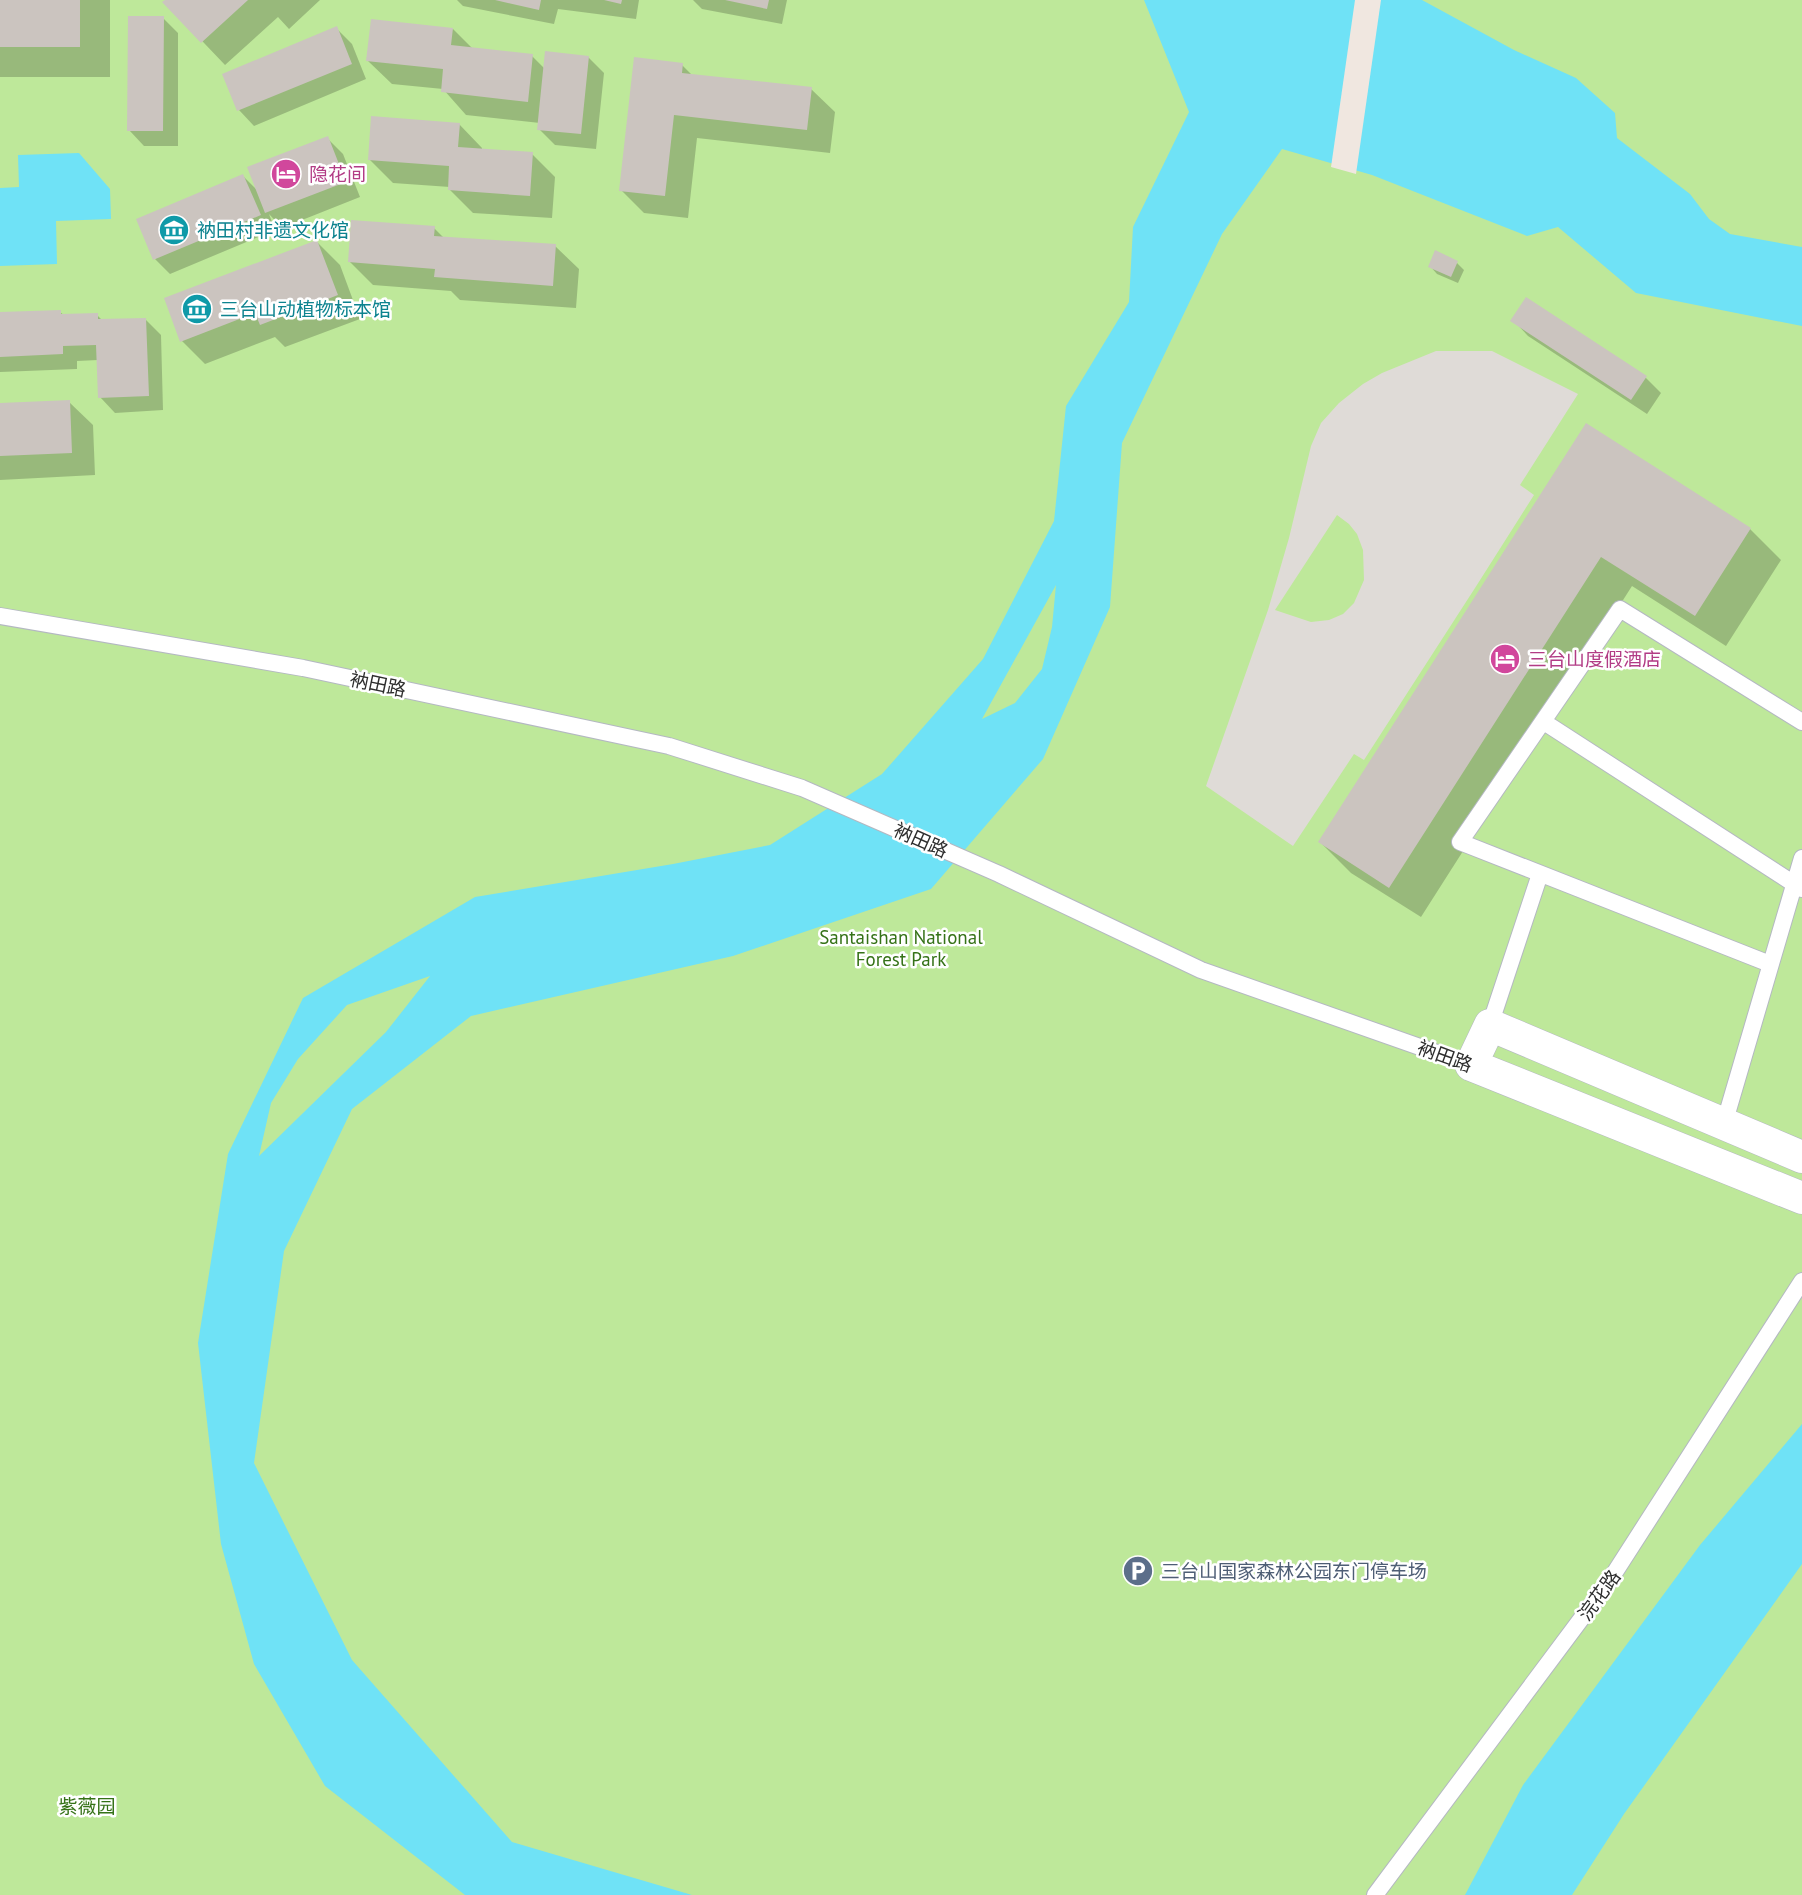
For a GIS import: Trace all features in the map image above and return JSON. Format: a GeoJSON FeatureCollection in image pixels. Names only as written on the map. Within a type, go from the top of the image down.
{"type":"FeatureCollection","features":[{"type":"Feature","properties":{"kind":"street"},"geometry":{"type":"LineString","coordinates":[[1471,1065],[1490,1026],[1802,1157]]}},
{"type":"Feature","properties":{"kind":"street","name":"衲田路"},"geometry":{"type":"LineString","coordinates":[[1471,1065],[1802,1198]]}},
{"type":"Feature","properties":{"kind":"lane"},"geometry":{"type":"LineString","coordinates":[[1770,964],[1460,842],[1620,609],[1802,722]]}},
{"type":"Feature","properties":{"kind":"lane","name":"衲田路"},"geometry":{"type":"LineString","coordinates":[[0,616],[303,668],[669,746],[802,788],[999,874],[1201,970],[1471,1065]]}},
{"type":"Feature","properties":{"kind":"lane"},"geometry":{"type":"LineString","coordinates":[[1544,722],[1797,886]]}},
{"type":"Feature","properties":{"kind":"lane"},"geometry":{"type":"LineString","coordinates":[[1724,1124],[1770,964],[1797,886],[1802,858]]}},
{"type":"Feature","properties":{"kind":"lane"},"geometry":{"type":"LineString","coordinates":[[1490,1026],[1540,874]]}},
{"type":"Feature","properties":{"kind":"lane","name":"浣花路"},"geometry":{"type":"LineString","coordinates":[[1375,1895],[1608,1583],[1802,1281]]}},
{"type":"Feature","properties":{"kind":"green space","name":"Santaishan National Forest Park"},"geometry":{"type":"Polygon","coordinates":[[[0,0],[1802,0],[1802,1895],[0,1895],[0,0]]]}},
{"type":"Feature","properties":{"kind":"shaded area"},"geometry":{"type":"Polygon","coordinates":[[[1436,351],[1492,351],[1578,394],[1520,485],[1534,495],[1364,760],[1354,754],[1293,846],[1206,786],[1268,610],[1311,446],[1321,423],[1339,403],[1382,373],[1436,351]],[[1337,515],[1275,610],[1311,622],[1329,620],[1343,614],[1354,603],[1364,580],[1363,550],[1357,534],[1337,515]]]}},
{"type":"Feature","properties":{"kind":"water"},"geometry":{"type":"Polygon","coordinates":[[[1144,0],[1422,0],[1514,50],[1576,78],[1615,113],[1617,138],[1690,194],[1709,219],[1730,234],[1802,247],[1802,326],[1636,293],[1558,227],[1527,236],[1372,175],[1282,149],[1222,234],[1122,443],[1110,607],[1043,759],[931,889],[733,956],[471,1016],[352,1109],[284,1251],[254,1463],[352,1660],[512,1842],[692,1895],[465,1895],[325,1786],[254,1664],[221,1544],[198,1343],[228,1154],[303,998],[475,897],[770,845],[882,774],[983,659],[1054,521],[1066,406],[1129,302],[1133,227],[1189,112],[1144,0]],[[1056,585],[982,719],[1015,703],[1042,669],[1052,627],[1056,585]],[[430,976],[347,1005],[298,1059],[271,1103],[259,1156],[386,1032],[430,976]]]}},
{"type":"Feature","properties":{"kind":"water"},"geometry":{"type":"Polygon","coordinates":[[[79,153],[110,189],[111,219],[56,221],[57,264],[0,266],[0,188],[19,187],[18,155],[79,153]]]}},
{"type":"Feature","properties":{"kind":"water"},"geometry":{"type":"Polygon","coordinates":[[[1802,1424],[1802,1564],[1624,1814],[1572,1895],[1465,1895],[1523,1785],[1700,1545],[1802,1424]]]}},
{"type":"Feature","properties":{"kind":"pier"},"geometry":{"type":"Polygon","coordinates":[[[1355,0],[1381,0],[1356,174],[1331,167],[1355,0]]]}},
{"type":"Feature","properties":{"kind":"building"},"geometry":{"type":"Polygon","coordinates":[[[0,0],[80,0],[80,47],[0,47],[0,0]]]}},
{"type":"Feature","properties":{"kind":"building"},"geometry":{"type":"Polygon","coordinates":[[[248,0],[201,43],[162,2],[248,0]]]}},
{"type":"Feature","properties":{"kind":"building"},"geometry":{"type":"Polygon","coordinates":[[[495,0],[541,0],[539,10],[495,0]]]}},
{"type":"Feature","properties":{"kind":"building"},"geometry":{"type":"Polygon","coordinates":[[[604,0],[622,0],[621,4],[604,0]]]}},
{"type":"Feature","properties":{"kind":"building"},"geometry":{"type":"Polygon","coordinates":[[[725,0],[769,0],[767,9],[725,0]]]}},
{"type":"Feature","properties":{"kind":"building"},"geometry":{"type":"Polygon","coordinates":[[[128,16],[164,16],[163,131],[127,131],[128,16]]]}},
{"type":"Feature","properties":{"kind":"building"},"geometry":{"type":"Polygon","coordinates":[[[371,19],[453,28],[451,45],[533,54],[528,102],[441,92],[443,69],[366,61],[371,19]]]}},
{"type":"Feature","properties":{"kind":"building"},"geometry":{"type":"Polygon","coordinates":[[[337,26],[352,64],[237,111],[222,74],[337,26]]]}},
{"type":"Feature","properties":{"kind":"building"},"geometry":{"type":"Polygon","coordinates":[[[545,51],[589,56],[581,134],[537,130],[545,51]]]}},
{"type":"Feature","properties":{"kind":"building"},"geometry":{"type":"Polygon","coordinates":[[[634,57],[683,63],[682,73],[812,87],[807,130],[674,115],[665,196],[619,191],[634,57]]]}},
{"type":"Feature","properties":{"kind":"building"},"geometry":{"type":"Polygon","coordinates":[[[371,116],[460,123],[458,147],[533,152],[530,196],[448,190],[449,166],[368,160],[371,116]]]}},
{"type":"Feature","properties":{"kind":"building"},"geometry":{"type":"Polygon","coordinates":[[[328,136],[346,182],[265,213],[247,167],[328,136]]]}},
{"type":"Feature","properties":{"kind":"building"},"geometry":{"type":"Polygon","coordinates":[[[243,174],[261,215],[153,260],[136,219],[243,174]]]}},
{"type":"Feature","properties":{"kind":"building"},"geometry":{"type":"Polygon","coordinates":[[[351,220],[435,226],[434,236],[556,244],[553,286],[434,277],[435,269],[348,262],[351,220]]]}},
{"type":"Feature","properties":{"kind":"building"},"geometry":{"type":"Polygon","coordinates":[[[317,240],[338,295],[260,325],[255,313],[180,342],[164,298],[317,240]]]}},
{"type":"Feature","properties":{"kind":"building"},"geometry":{"type":"Polygon","coordinates":[[[1435,250],[1458,261],[1451,277],[1428,267],[1435,250]]]}},
{"type":"Feature","properties":{"kind":"building"},"geometry":{"type":"Polygon","coordinates":[[[1526,297],[1647,376],[1631,400],[1510,321],[1526,297]]]}},
{"type":"Feature","properties":{"kind":"building"},"geometry":{"type":"Polygon","coordinates":[[[61,310],[61,314],[98,313],[98,319],[146,318],[149,396],[98,398],[96,345],[63,346],[63,354],[0,357],[0,312],[61,310]]]}},
{"type":"Feature","properties":{"kind":"building"},"geometry":{"type":"Polygon","coordinates":[[[70,400],[72,453],[0,456],[0,403],[70,400]]]}},
{"type":"Feature","properties":{"kind":"building"},"geometry":{"type":"Polygon","coordinates":[[[1586,423],[1751,528],[1695,616],[1601,557],[1389,888],[1318,842],[1586,423]]]}},
{"type":"Feature","properties":{"kind":"place","name":"隐花间"},"geometry":{"type":"Point","coordinates":[286,174]}},
{"type":"Feature","properties":{"kind":"place","name":"衲田村非遗文化馆"},"geometry":{"type":"Point","coordinates":[174,230]}},
{"type":"Feature","properties":{"kind":"place","name":"三台山动植物标本馆"},"geometry":{"type":"Point","coordinates":[197,309]}},
{"type":"Feature","properties":{"kind":"place","name":"三台山度假酒店"},"geometry":{"type":"Point","coordinates":[1505,659]}},
{"type":"Feature","properties":{"kind":"place","name":"三台山国家森林公园东门停车场"},"geometry":{"type":"Point","coordinates":[1138,1571]}},
{"type":"Feature","properties":{"kind":"park label","name":"紫薇园"},"geometry":{"type":"Point","coordinates":[87,1806]}}]}
